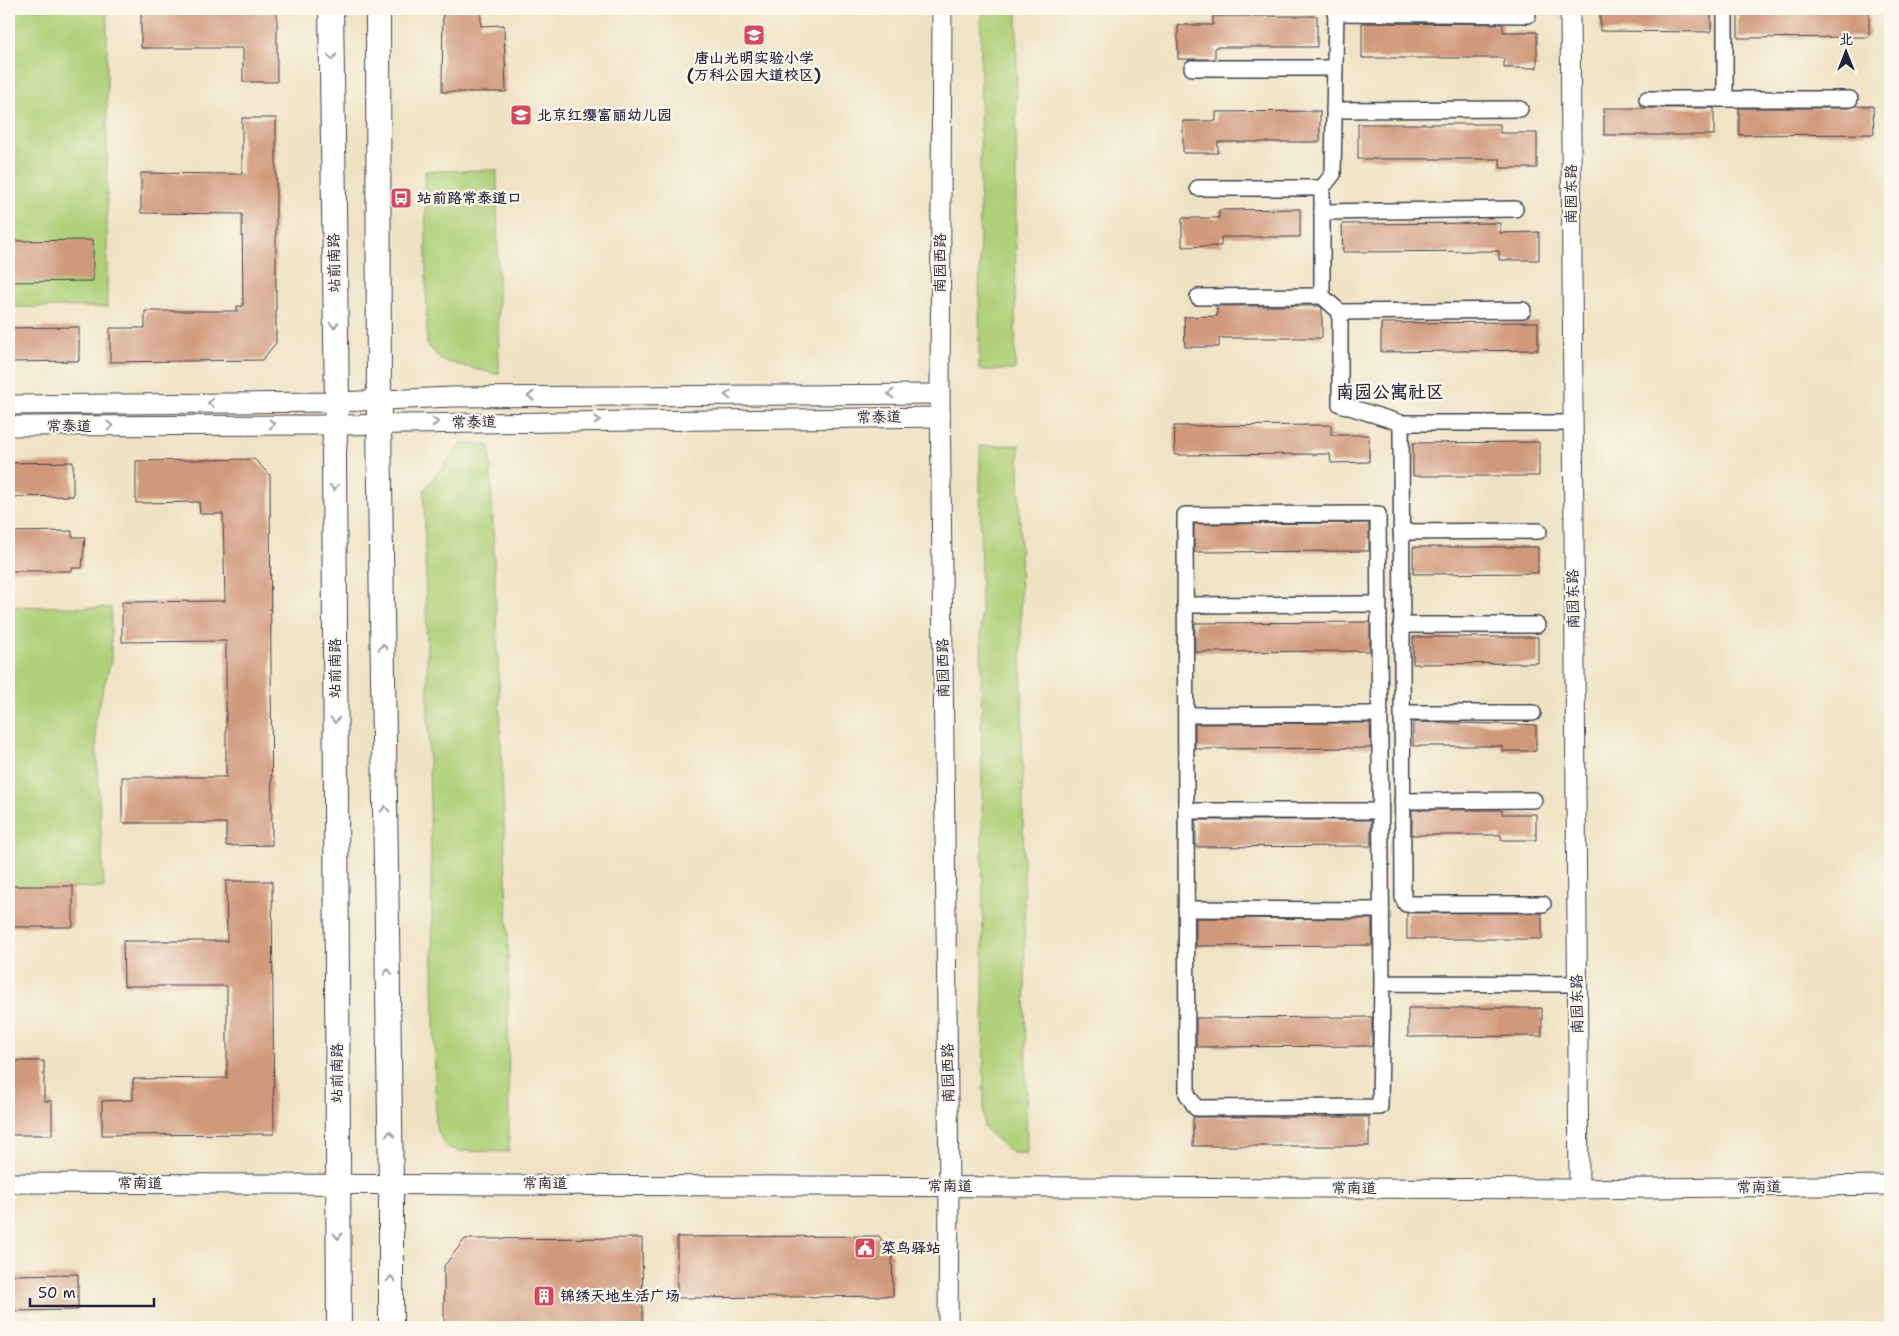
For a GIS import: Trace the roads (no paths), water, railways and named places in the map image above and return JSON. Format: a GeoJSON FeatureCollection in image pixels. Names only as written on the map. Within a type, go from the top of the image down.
{"type":"FeatureCollection","features":[{"type":"Feature","properties":{"kind":"main road","name":"站前南路"},"geometry":{"type":"LineString","coordinates":[[331,9],[337,414],[334,452],[339,1327]]}},
{"type":"Feature","properties":{"kind":"main road"},"geometry":{"type":"LineString","coordinates":[[378,9],[380,412],[391,1183],[391,1327]]}},
{"type":"Feature","properties":{"kind":"street","name":"南园西路"},"geometry":{"type":"LineString","coordinates":[[942,9],[940,416],[949,1186],[948,1327]]}},
{"type":"Feature","properties":{"kind":"street","name":"南园东路"},"geometry":{"type":"LineString","coordinates":[[1570,9],[1579,1189]]}},
{"type":"Feature","properties":{"kind":"street"},"geometry":{"type":"LineString","coordinates":[[1725,9],[1725,99]]}},
{"type":"Feature","properties":{"kind":"street"},"geometry":{"type":"LineString","coordinates":[[1322,296],[1322,188],[1333,174],[1335,11],[1528,14]]}},
{"type":"Feature","properties":{"kind":"street"},"geometry":{"type":"LineString","coordinates":[[1192,68],[1335,68]]}},
{"type":"Feature","properties":{"kind":"street"},"geometry":{"type":"LineString","coordinates":[[1647,99],[1850,99]]}},
{"type":"Feature","properties":{"kind":"street"},"geometry":{"type":"LineString","coordinates":[[1334,110],[1520,109]]}},
{"type":"Feature","properties":{"kind":"street"},"geometry":{"type":"LineString","coordinates":[[1198,188],[1322,188]]}},
{"type":"Feature","properties":{"kind":"street"},"geometry":{"type":"LineString","coordinates":[[1322,212],[1515,209]]}},
{"type":"Feature","properties":{"kind":"street"},"geometry":{"type":"LineString","coordinates":[[1198,297],[1322,296],[1340,312],[1523,310]]}},
{"type":"Feature","properties":{"kind":"street"},"geometry":{"type":"LineString","coordinates":[[1340,312],[1340,404],[1401,422],[1572,423]]}},
{"type":"Feature","properties":{"kind":"street","name":"常泰道"},"geometry":{"type":"LineString","coordinates":[[380,412],[452,397],[940,394]]}},
{"type":"Feature","properties":{"kind":"street","name":"常泰道"},"geometry":{"type":"LineString","coordinates":[[9,405],[337,414]]}},
{"type":"Feature","properties":{"kind":"street","name":"常泰道"},"geometry":{"type":"LineString","coordinates":[[9,426],[380,412],[940,416]]}},
{"type":"Feature","properties":{"kind":"street"},"geometry":{"type":"LineString","coordinates":[[1401,422],[1403,898],[1406,904],[1543,904]]}},
{"type":"Feature","properties":{"kind":"street"},"geometry":{"type":"LineString","coordinates":[[1378,514],[1378,604],[1382,983],[1380,1107],[1196,1108],[1187,1094],[1184,515],[1378,514]]}},
{"type":"Feature","properties":{"kind":"street"},"geometry":{"type":"LineString","coordinates":[[1401,532],[1540,531]]}},
{"type":"Feature","properties":{"kind":"street"},"geometry":{"type":"LineString","coordinates":[[1185,605],[1378,604]]}},
{"type":"Feature","properties":{"kind":"street"},"geometry":{"type":"LineString","coordinates":[[1401,625],[1536,625]]}},
{"type":"Feature","properties":{"kind":"street"},"geometry":{"type":"LineString","coordinates":[[1402,713],[1533,713]]}},
{"type":"Feature","properties":{"kind":"street"},"geometry":{"type":"LineString","coordinates":[[1186,715],[1380,714]]}},
{"type":"Feature","properties":{"kind":"street"},"geometry":{"type":"LineString","coordinates":[[1402,800],[1534,800]]}},
{"type":"Feature","properties":{"kind":"street"},"geometry":{"type":"LineString","coordinates":[[1186,812],[1380,812]]}},
{"type":"Feature","properties":{"kind":"street"},"geometry":{"type":"LineString","coordinates":[[1186,909],[1381,910]]}},
{"type":"Feature","properties":{"kind":"street"},"geometry":{"type":"LineString","coordinates":[[1382,983],[1577,984]]}},
{"type":"Feature","properties":{"kind":"street","name":"常南道"},"geometry":{"type":"LineString","coordinates":[[9,1183],[1579,1189],[1890,1185]]}},
{"type":"Feature","properties":{"kind":"place","name":"唐山光明实验小学 (万科公园大道校区)"},"geometry":{"type":"Point","coordinates":[754,35]}},
{"type":"Feature","properties":{"kind":"place","name":"北京红缨富丽幼儿园"},"geometry":{"type":"Point","coordinates":[521,115]}},
{"type":"Feature","properties":{"kind":"place","name":"站前路常泰道口"},"geometry":{"type":"Point","coordinates":[401,198]}},
{"type":"Feature","properties":{"kind":"place","name":"菜鸟驿站"},"geometry":{"type":"Point","coordinates":[865,1248]}},
{"type":"Feature","properties":{"kind":"place","name":"锦绣天地生活广场"},"geometry":{"type":"Point","coordinates":[544,1296]}},
{"type":"Feature","properties":{"kind":"district","name":"南园公寓社区"},"geometry":{"type":"Point","coordinates":[1390,392]}}]}
